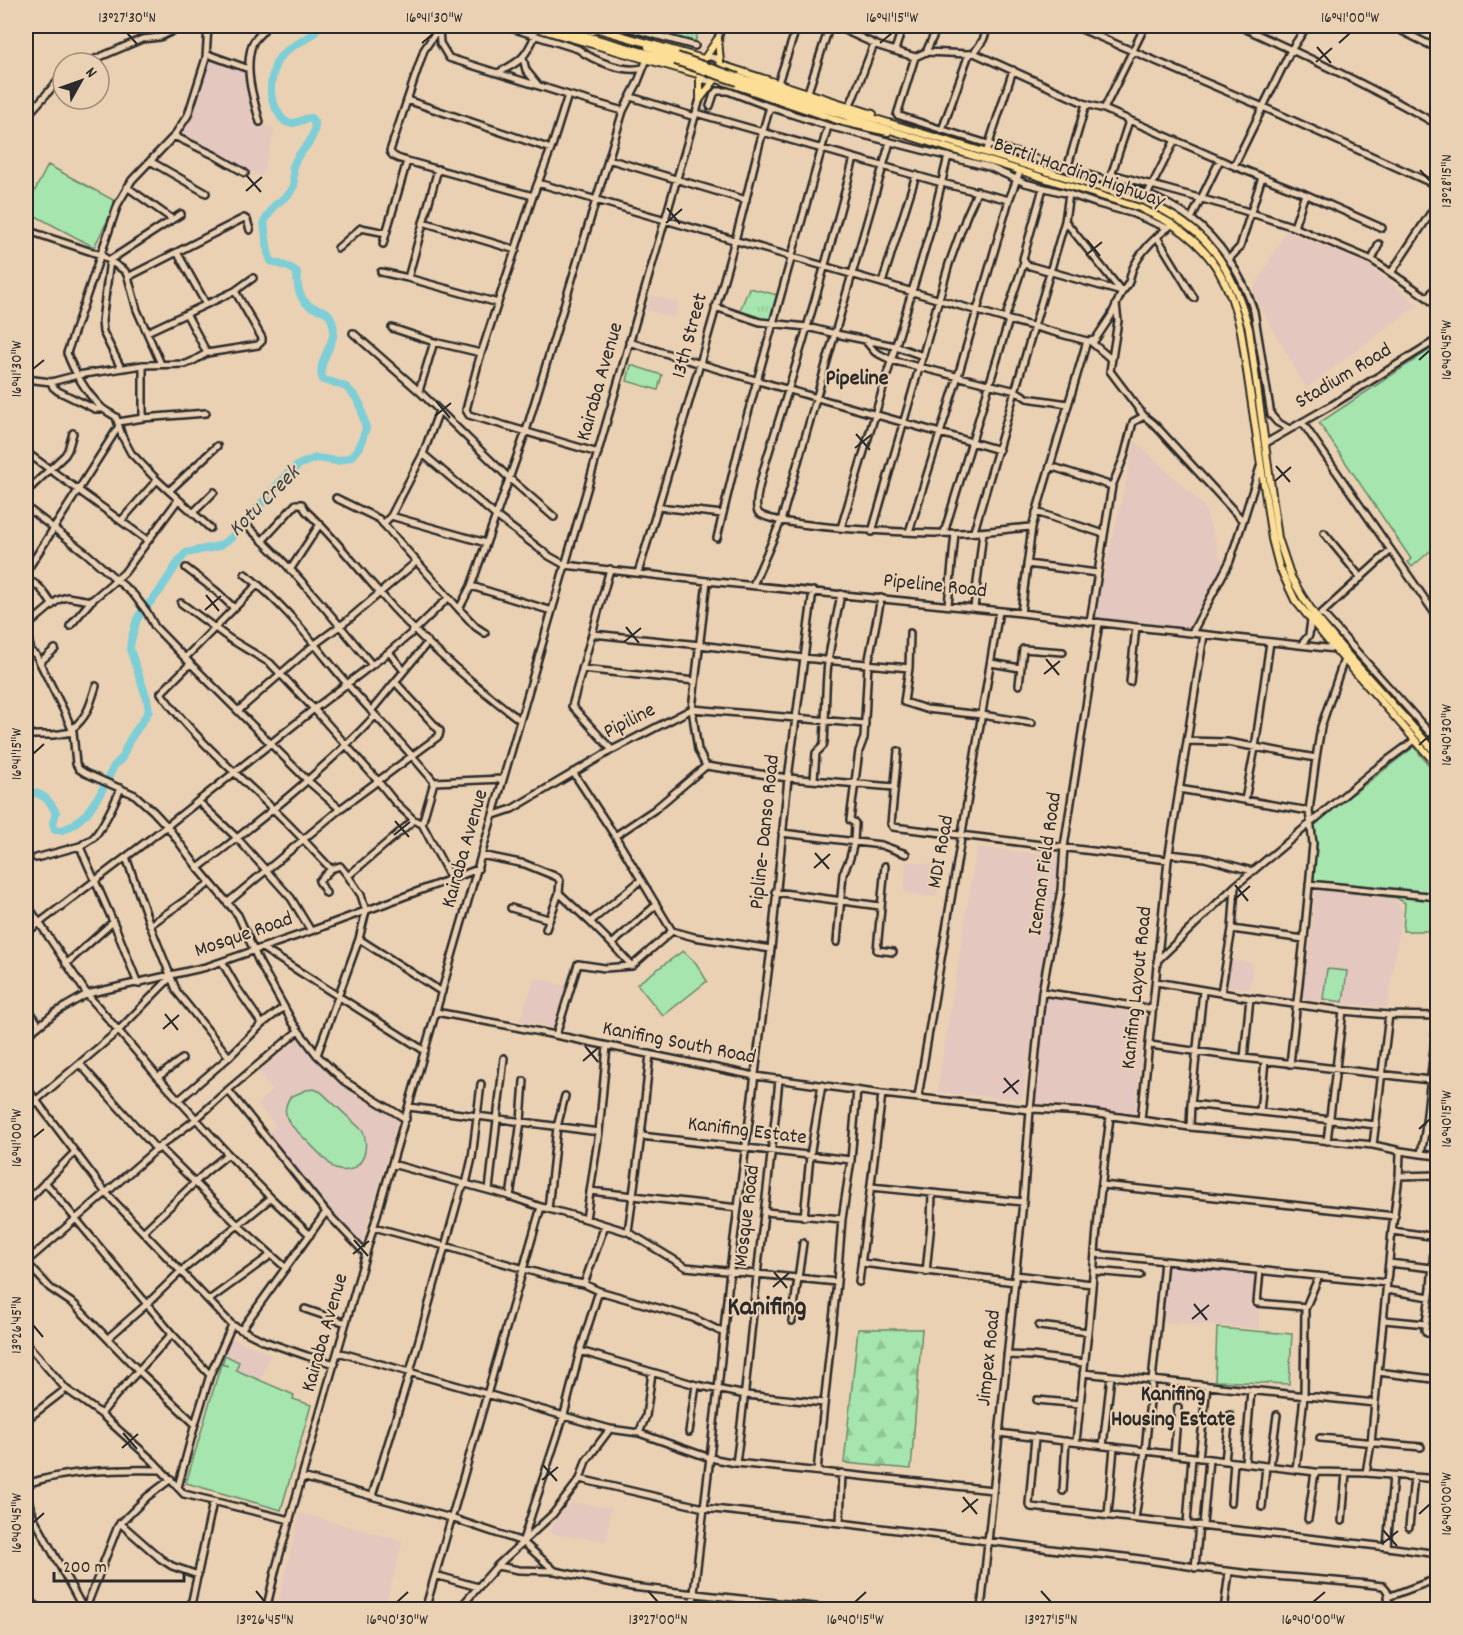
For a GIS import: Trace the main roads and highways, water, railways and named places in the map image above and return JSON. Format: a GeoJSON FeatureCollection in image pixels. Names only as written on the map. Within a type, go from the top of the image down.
{"type":"FeatureCollection","features":[{"type":"Feature","properties":{"kind":"main road"},"geometry":{"type":"LineString","coordinates":[[529,26],[699,75],[700,99],[716,80],[843,122],[881,132],[894,128],[885,119],[721,63],[718,39],[704,58],[588,26]]}},
{"type":"Feature","properties":{"kind":"main road","name":"Bertil Harding Highway"},"geometry":{"type":"LineString","coordinates":[[550,26],[640,50],[880,124],[986,153],[1144,201],[1180,219],[1206,242],[1225,266],[1243,305],[1250,329],[1276,526],[1283,554],[1295,585],[1347,654],[1437,755]]}},
{"type":"Feature","properties":{"kind":"main road","name":"Bertil Harding Highway"},"geometry":{"type":"LineString","coordinates":[[571,26],[642,45],[880,124]]}},
{"type":"Feature","properties":{"kind":"main road","name":"Bertil Harding Highway"},"geometry":{"type":"LineString","coordinates":[[894,128],[1020,171],[1140,208],[1204,251],[1216,266],[1236,306],[1260,466],[1279,566],[1295,600],[1317,617],[1335,649],[1437,766]]}},
{"type":"Feature","properties":{"kind":"waterway","name":"Kotu Creek"},"geometry":{"type":"LineString","coordinates":[[26,794],[28,792],[37,793],[51,804],[56,813],[53,823],[55,830],[63,830],[73,825],[87,813],[149,711],[130,649],[131,641],[137,619],[159,592],[179,561],[186,553],[219,546],[231,538],[287,474],[300,464],[316,458],[338,461],[351,457],[360,446],[366,428],[360,404],[346,387],[323,380],[321,372],[333,337],[332,321],[326,312],[310,306],[303,299],[298,286],[297,272],[271,261],[264,222],[274,206],[289,194],[294,186],[293,166],[309,143],[315,124],[311,118],[289,123],[280,116],[271,93],[274,69],[283,54],[313,34],[318,26]]}},
{"type":"Feature","properties":{"kind":"district","name":"Pipeline"},"geometry":{"type":"Point","coordinates":[857,379]}},
{"type":"Feature","properties":{"kind":"district","name":"Kanifing"},"geometry":{"type":"Point","coordinates":[767,1308]}},
{"type":"Feature","properties":{"kind":"district","name":"Kanifing Housing Estate"},"geometry":{"type":"Point","coordinates":[1173,1408]}}]}
